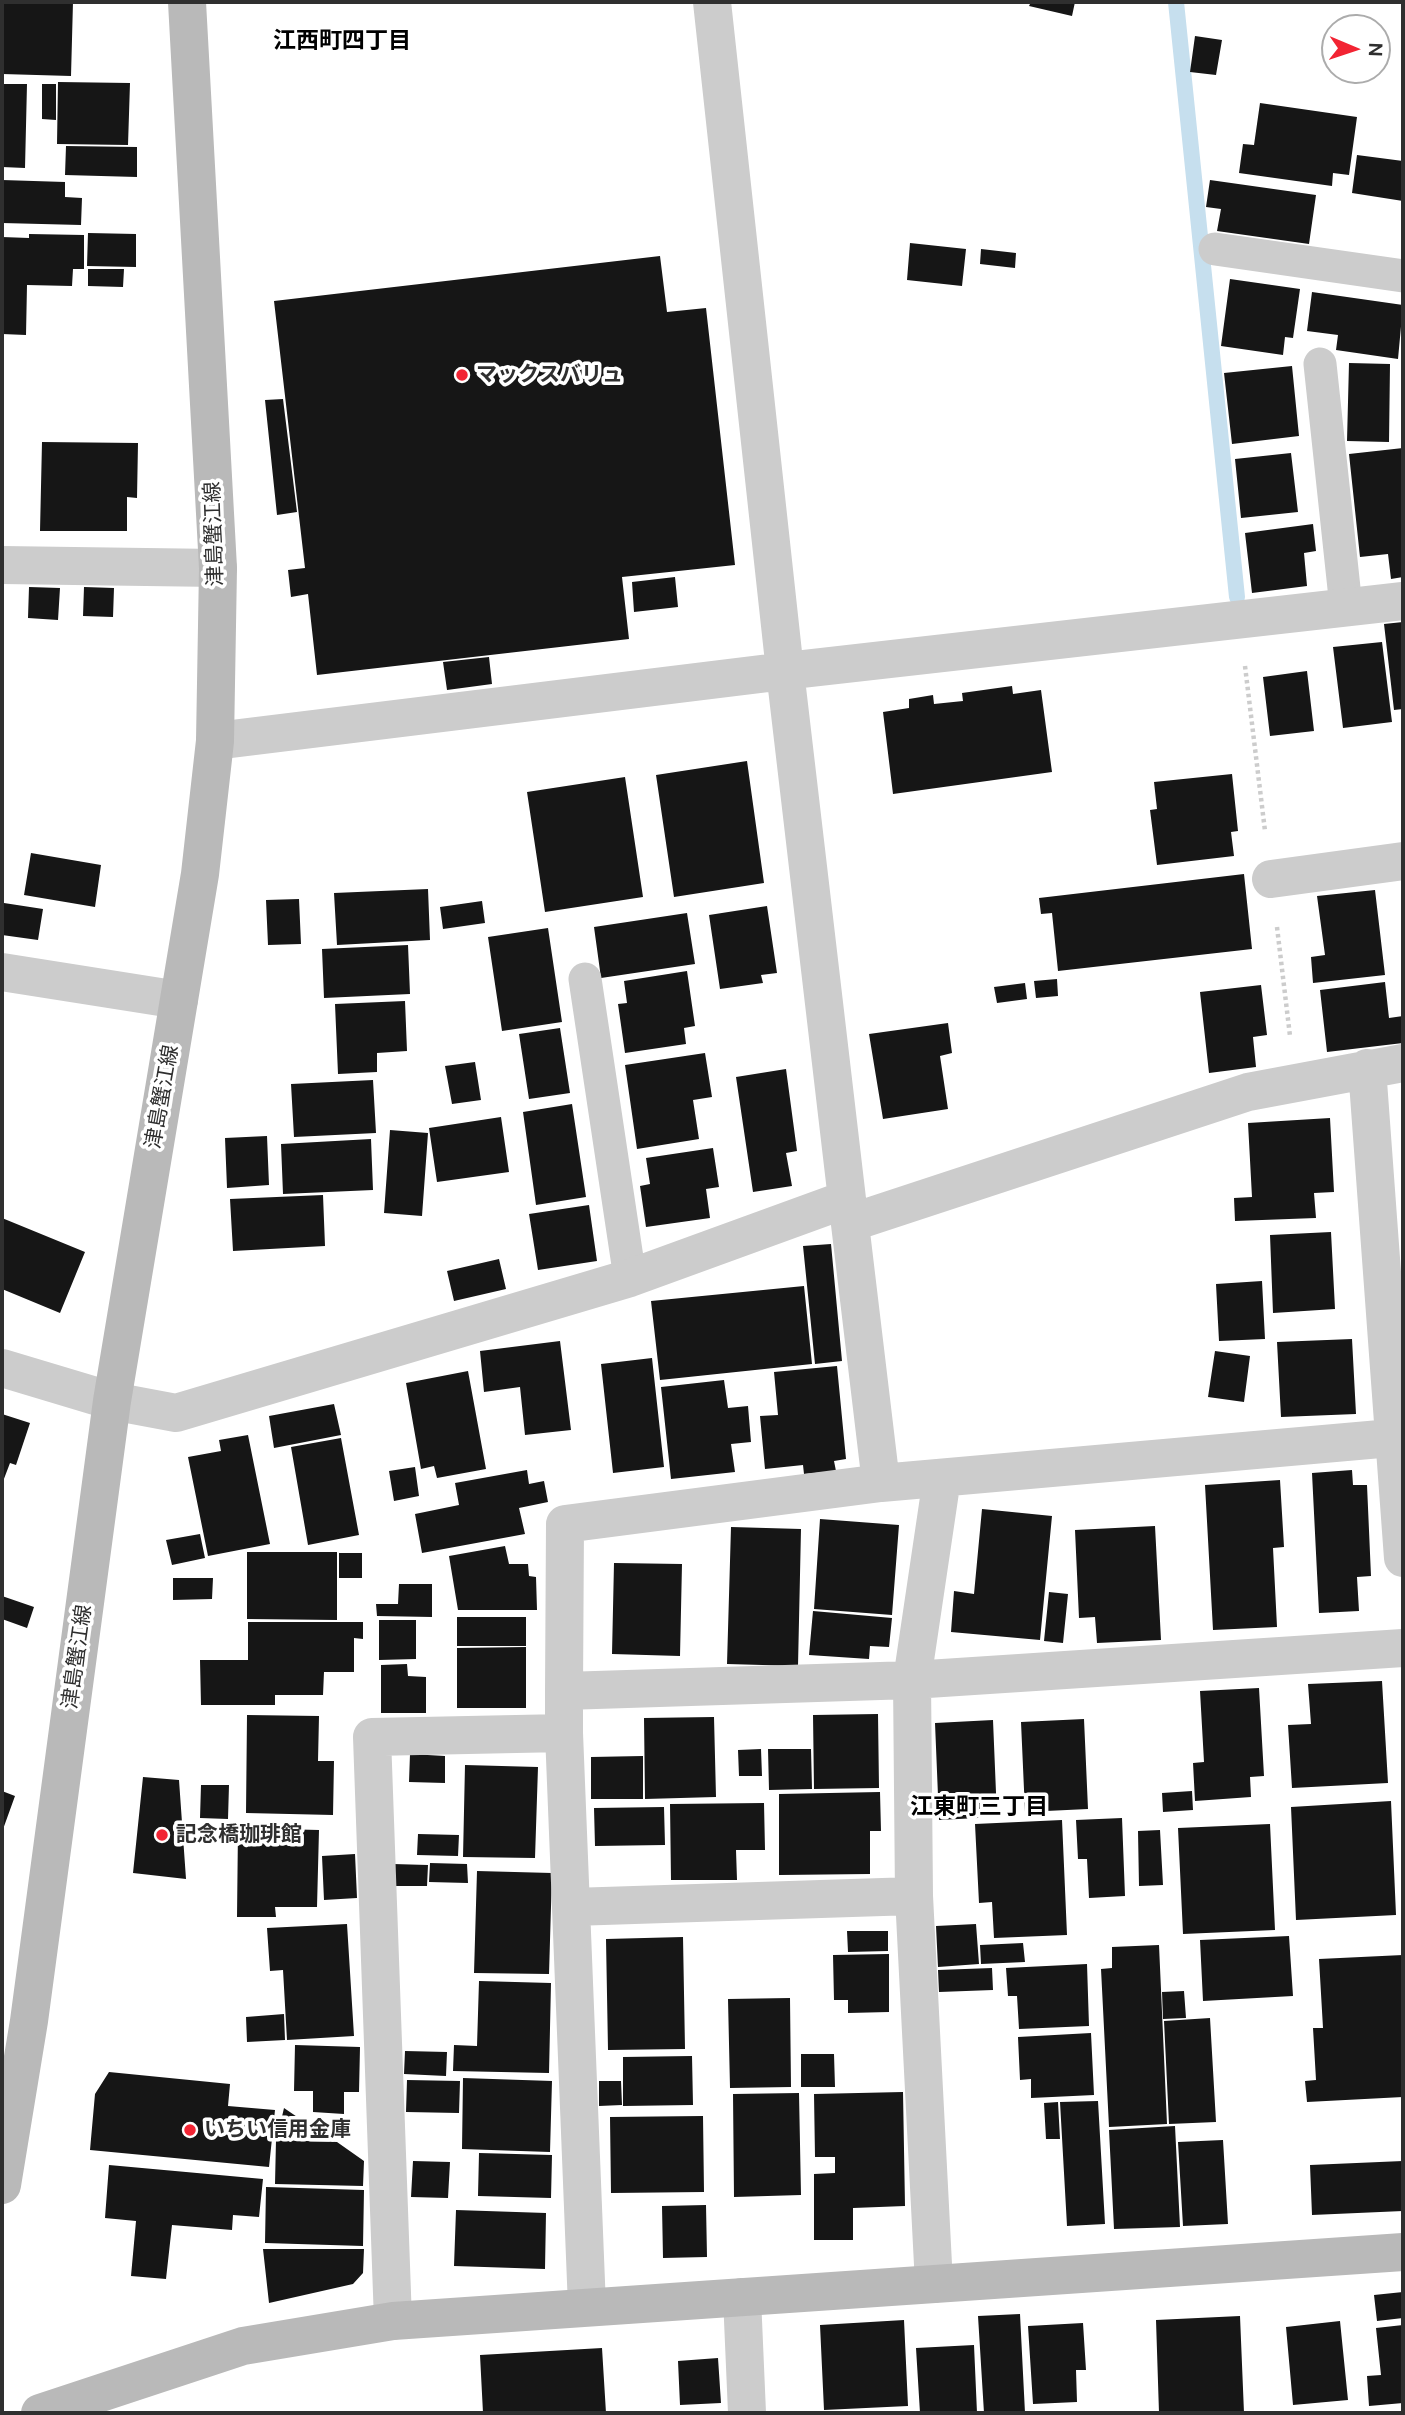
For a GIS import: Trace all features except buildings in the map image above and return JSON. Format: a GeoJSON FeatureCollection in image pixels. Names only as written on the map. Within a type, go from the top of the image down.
{"type":"FeatureCollection","features":[{"type":"Feature","properties":{"kind":"main road","name":"津島蟹江線"},"geometry":{"type":"LineString","coordinates":[[2,2185],[29,2021],[112,1401],[200,874],[215,741],[218,568],[187,2]]}},
{"type":"Feature","properties":{"kind":"main road"},"geometry":{"type":"LineString","coordinates":[[55,2411],[243,2346],[393,2320],[1403,2252]]}},
{"type":"Feature","properties":{"kind":"street"},"geometry":{"type":"LineString","coordinates":[[712,2],[785,671],[881,1483]]}},
{"type":"Feature","properties":{"kind":"street"},"geometry":{"type":"LineString","coordinates":[[2,565],[218,568]]}},
{"type":"Feature","properties":{"kind":"street"},"geometry":{"type":"LineString","coordinates":[[215,741],[785,671],[1403,601]]}},
{"type":"Feature","properties":{"kind":"street"},"geometry":{"type":"LineString","coordinates":[[1271,879],[1403,861]]}},
{"type":"Feature","properties":{"kind":"street"},"geometry":{"type":"LineString","coordinates":[[2,972],[179,1000]]}},
{"type":"Feature","properties":{"kind":"street"},"geometry":{"type":"LineString","coordinates":[[2,1368],[112,1401],[176,1413],[1248,1092],[1385,1066],[1403,1558]]}},
{"type":"Feature","properties":{"kind":"street"},"geometry":{"type":"LineString","coordinates":[[587,2307],[564,1733],[565,1524],[881,1483],[1398,1437]]}},
{"type":"Feature","properties":{"kind":"street"},"geometry":{"type":"LineString","coordinates":[[934,2284],[914,1896],[912,1680],[942,1478]]}},
{"type":"Feature","properties":{"kind":"street"},"geometry":{"type":"LineString","coordinates":[[564,1691],[912,1680],[1403,1648]]}},
{"type":"Feature","properties":{"kind":"street"},"geometry":{"type":"LineString","coordinates":[[393,2320],[372,1737],[564,1733]]}},
{"type":"Feature","properties":{"kind":"street"},"geometry":{"type":"LineString","coordinates":[[572,1907],[914,1896]]}},
{"type":"Feature","properties":{"kind":"street"},"geometry":{"type":"LineString","coordinates":[[742,2297],[747,2413]]}},
{"type":"Feature","properties":{"kind":"lane"},"geometry":{"type":"LineString","coordinates":[[1215,249],[1403,276]]}},
{"type":"Feature","properties":{"kind":"lane"},"geometry":{"type":"LineString","coordinates":[[1320,364],[1346,607]]}},
{"type":"Feature","properties":{"kind":"lane"},"geometry":{"type":"LineString","coordinates":[[584,979],[630,1278]]}},
{"type":"Feature","properties":{"kind":"waterway"},"geometry":{"type":"LineString","coordinates":[[1176,2],[1237,597]]}},
{"type":"Feature","properties":{"kind":"place","name":"マックスバリュ"},"geometry":{"type":"Point","coordinates":[462,375]}},
{"type":"Feature","properties":{"kind":"place","name":"記念橋珈琲館"},"geometry":{"type":"Point","coordinates":[162,1835]}},
{"type":"Feature","properties":{"kind":"place","name":"いちい信用金庫"},"geometry":{"type":"Point","coordinates":[190,2130]}},
{"type":"Feature","properties":{"kind":"district","name":"江西町四丁目"},"geometry":{"type":"Point","coordinates":[342,42]}},
{"type":"Feature","properties":{"kind":"district","name":"江東町三丁目"},"geometry":{"type":"Point","coordinates":[979,1808]}}]}
